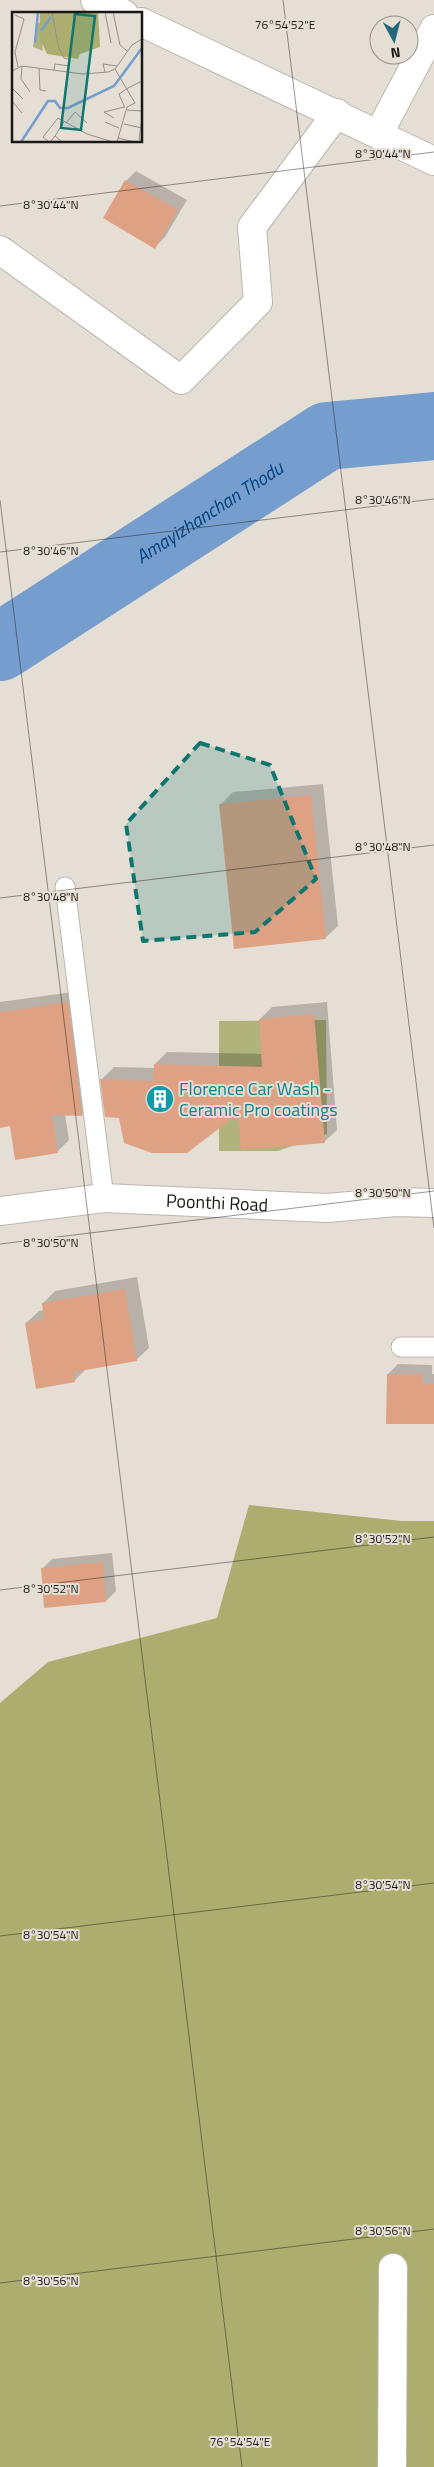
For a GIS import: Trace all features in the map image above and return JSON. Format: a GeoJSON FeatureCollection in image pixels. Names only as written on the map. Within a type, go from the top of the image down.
{"type":"FeatureCollection","features":[{"type":"Feature","properties":{"kind":"street"},"geometry":{"type":"LineString","coordinates":[[95,0],[120,12]]}},
{"type":"Feature","properties":{"kind":"street"},"geometry":{"type":"LineString","coordinates":[[142,22],[434,160]]}},
{"type":"Feature","properties":{"kind":"street"},"geometry":{"type":"LineString","coordinates":[[379,133],[434,29]]}},
{"type":"Feature","properties":{"kind":"street"},"geometry":{"type":"LineString","coordinates":[[0,250],[181,380],[258,302],[252,227],[336,113]]}},
{"type":"Feature","properties":{"kind":"street","name":"Poonthi Road"},"geometry":{"type":"LineString","coordinates":[[0,1211],[104,1198],[327,1208],[396,1202],[434,1203]]}},
{"type":"Feature","properties":{"kind":"street"},"geometry":{"type":"LineString","coordinates":[[392,2467],[393,2268]]}},
{"type":"Feature","properties":{"kind":"lane"},"geometry":{"type":"LineString","coordinates":[[65,887],[104,1198]]}},
{"type":"Feature","properties":{"kind":"lane"},"geometry":{"type":"LineString","coordinates":[[400,1347],[434,1347]]}},
{"type":"Feature","properties":{"kind":"highlighted area"},"geometry":{"type":"Polygon","coordinates":[[[200,743],[270,765],[316,879],[255,932],[143,941],[126,824],[200,743]]]}},
{"type":"Feature","properties":{"kind":"green space"},"geometry":{"type":"Polygon","coordinates":[[[326,1020],[327,1134],[278,1151],[219,1151],[219,1021],[326,1020]]]}},
{"type":"Feature","properties":{"kind":"green space"},"geometry":{"type":"Polygon","coordinates":[[[249,1505],[402,1521],[434,1521],[434,2467],[0,2467],[0,1703],[48,1662],[217,1618],[249,1505]]]}},
{"type":"Feature","properties":{"kind":"building"},"geometry":{"type":"Polygon","coordinates":[[[125,180],[178,210],[155,249],[103,218],[125,180]]]}},
{"type":"Feature","properties":{"kind":"building"},"geometry":{"type":"Polygon","coordinates":[[[311,795],[326,939],[234,949],[219,804],[311,795]]]}},
{"type":"Feature","properties":{"kind":"building"},"geometry":{"type":"Polygon","coordinates":[[[68,1002],[82,1116],[52,1115],[58,1153],[15,1160],[10,1126],[0,1128],[0,1012],[68,1002]]]}},
{"type":"Feature","properties":{"kind":"building"},"geometry":{"type":"Polygon","coordinates":[[[314,1014],[325,1143],[241,1150],[238,1114],[187,1153],[152,1153],[124,1143],[119,1118],[105,1117],[100,1079],[153,1081],[154,1064],[262,1067],[259,1019],[314,1014]]]}},
{"type":"Feature","properties":{"kind":"building"},"geometry":{"type":"Polygon","coordinates":[[[125,1289],[137,1361],[74,1372],[75,1382],[36,1389],[25,1323],[44,1319],[42,1303],[125,1289]]]}},
{"type":"Feature","properties":{"kind":"building"},"geometry":{"type":"Polygon","coordinates":[[[387,1374],[423,1374],[422,1384],[434,1384],[434,1424],[386,1424],[387,1374]]]}},
{"type":"Feature","properties":{"kind":"building"},"geometry":{"type":"Polygon","coordinates":[[[103,1562],[106,1602],[44,1608],[41,1568],[103,1562]]]}},
{"type":"Feature","properties":{"kind":"waterway","name":"Amayizhanchan Thodu"},"geometry":{"type":"LineString","coordinates":[[0,647],[327,436],[434,426]]}},
{"type":"Feature","properties":{"kind":"place","name":"Florence Car Wash - Ceramic Pro coatings"},"geometry":{"type":"Point","coordinates":[160,1099]}}]}
